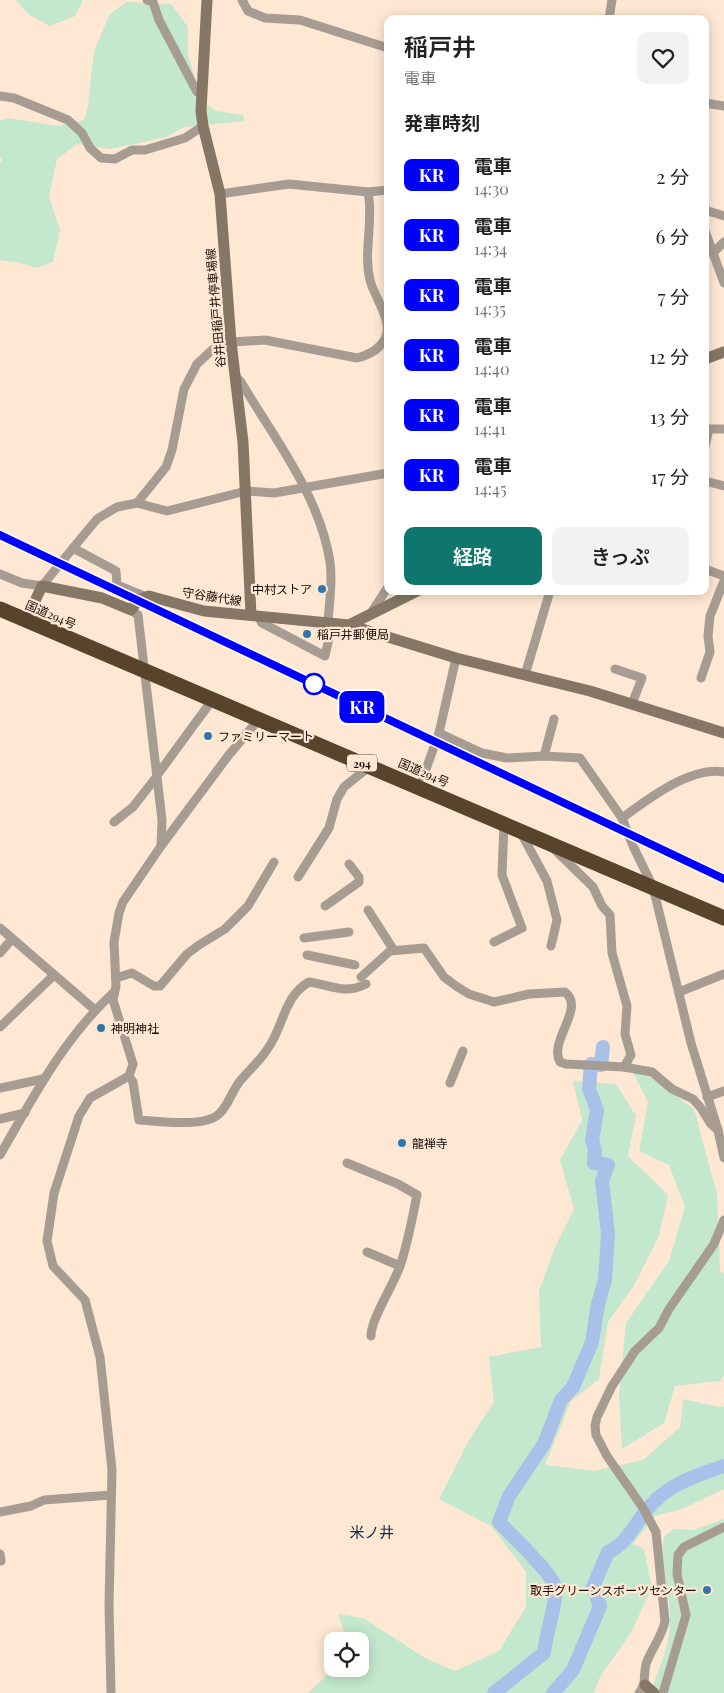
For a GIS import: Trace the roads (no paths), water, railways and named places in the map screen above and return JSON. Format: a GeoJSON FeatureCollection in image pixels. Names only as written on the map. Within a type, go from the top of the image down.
{"type":"FeatureCollection","features":[{"type":"Feature","properties":{"kind":"highway","name":"国道294号"},"geometry":{"type":"LineString","coordinates":[[0,609],[420,786],[724,918]]}},
{"type":"Feature","properties":{"kind":"main road","name":"谷井田稲戸井停車場線"},"geometry":{"type":"LineString","coordinates":[[207,0],[202,92],[203,126],[220,194],[255,616]]}},
{"type":"Feature","properties":{"kind":"main road"},"geometry":{"type":"LineString","coordinates":[[709,356],[724,352]]}},
{"type":"Feature","properties":{"kind":"main road"},"geometry":{"type":"LineString","coordinates":[[26,620],[42,586],[102,598],[131,610],[144,596]]}},
{"type":"Feature","properties":{"kind":"main road"},"geometry":{"type":"LineString","coordinates":[[350,625],[371,612],[408,595]]}},
{"type":"Feature","properties":{"kind":"main road","name":"守谷藤代線"},"geometry":{"type":"LineString","coordinates":[[144,596],[204,611],[350,625],[456,658],[632,704],[724,733]]}},
{"type":"Feature","properties":{"kind":"main road"},"geometry":{"type":"LineString","coordinates":[[642,1689],[654,1693]]}},
{"type":"Feature","properties":{"kind":"street"},"geometry":{"type":"LineString","coordinates":[[242,0],[248,12],[265,18],[300,20],[384,47]]}},
{"type":"Feature","properties":{"kind":"street"},"geometry":{"type":"LineString","coordinates":[[610,15],[612,0]]}},
{"type":"Feature","properties":{"kind":"street"},"geometry":{"type":"LineString","coordinates":[[152,1],[159,20],[198,92],[202,92]]}},
{"type":"Feature","properties":{"kind":"street"},"geometry":{"type":"LineString","coordinates":[[0,96],[14,98],[68,120],[82,133],[90,148],[101,158],[115,159],[132,150],[145,150],[185,138],[203,126]]}},
{"type":"Feature","properties":{"kind":"street"},"geometry":{"type":"LineString","coordinates":[[709,104],[724,106]]}},
{"type":"Feature","properties":{"kind":"street"},"geometry":{"type":"LineString","coordinates":[[220,194],[289,184],[368,192],[384,190]]}},
{"type":"Feature","properties":{"kind":"street"},"geometry":{"type":"LineString","coordinates":[[368,192],[372,209],[369,245],[370,278],[384,319]]}},
{"type":"Feature","properties":{"kind":"street"},"geometry":{"type":"LineString","coordinates":[[709,211],[724,216]]}},
{"type":"Feature","properties":{"kind":"street"},"geometry":{"type":"LineString","coordinates":[[709,241],[724,283]]}},
{"type":"Feature","properties":{"kind":"street"},"geometry":{"type":"LineString","coordinates":[[709,257],[724,242]]}},
{"type":"Feature","properties":{"kind":"street"},"geometry":{"type":"LineString","coordinates":[[137,503],[166,467],[172,450],[184,389],[197,364],[212,350],[231,342],[265,340],[357,358],[370,355],[384,342]]}},
{"type":"Feature","properties":{"kind":"street"},"geometry":{"type":"LineString","coordinates":[[235,376],[241,382],[305,487],[318,518],[330,562],[330,623],[325,656],[262,623],[255,616]]}},
{"type":"Feature","properties":{"kind":"street"},"geometry":{"type":"LineString","coordinates":[[709,429],[724,429]]}},
{"type":"Feature","properties":{"kind":"street"},"geometry":{"type":"LineString","coordinates":[[0,574],[22,583],[42,586],[97,519],[117,507],[137,503],[167,511],[246,491],[274,492],[384,474]]}},
{"type":"Feature","properties":{"kind":"street"},"geometry":{"type":"LineString","coordinates":[[709,482],[724,486]]}},
{"type":"Feature","properties":{"kind":"street"},"geometry":{"type":"LineString","coordinates":[[73,548],[116,571],[117,585],[144,596]]}},
{"type":"Feature","properties":{"kind":"street"},"geometry":{"type":"LineString","coordinates":[[709,570],[724,575]]}},
{"type":"Feature","properties":{"kind":"street"},"geometry":{"type":"LineString","coordinates":[[701,678],[710,652],[708,636],[710,616],[724,581]]}},
{"type":"Feature","properties":{"kind":"street"},"geometry":{"type":"LineString","coordinates":[[371,612],[384,593]]}},
{"type":"Feature","properties":{"kind":"street"},"geometry":{"type":"LineString","coordinates":[[525,675],[549,595]]}},
{"type":"Feature","properties":{"kind":"street"},"geometry":{"type":"LineString","coordinates":[[131,610],[138,615],[146,670],[162,820],[161,846]]}},
{"type":"Feature","properties":{"kind":"street"},"geometry":{"type":"LineString","coordinates":[[420,786],[439,733],[456,658]]}},
{"type":"Feature","properties":{"kind":"street"},"geometry":{"type":"LineString","coordinates":[[615,669],[642,678],[632,704]]}},
{"type":"Feature","properties":{"kind":"street"},"geometry":{"type":"LineString","coordinates":[[114,822],[133,807],[212,699]]}},
{"type":"Feature","properties":{"kind":"street"},"geometry":{"type":"LineString","coordinates":[[111,1693],[109,1667],[111,1495],[109,1435],[97,1341],[85,1300],[54,1266],[48,1248],[48,1228],[54,1193],[79,1116],[90,1098],[129,1076],[133,1064],[116,1012],[113,993],[116,978],[114,942],[119,913],[126,898],[161,846],[228,756],[260,719]]}},
{"type":"Feature","properties":{"kind":"street"},"geometry":{"type":"LineString","coordinates":[[544,756],[554,719]]}},
{"type":"Feature","properties":{"kind":"street"},"geometry":{"type":"LineString","coordinates":[[439,733],[482,753],[506,758],[544,756],[580,758],[622,818],[632,846],[654,887],[707,1097],[721,1133],[724,1158]]}},
{"type":"Feature","properties":{"kind":"street"},"geometry":{"type":"LineString","coordinates":[[298,877],[329,828],[337,799],[344,787],[370,766]]}},
{"type":"Feature","properties":{"kind":"street"},"geometry":{"type":"LineString","coordinates":[[622,818],[650,797],[692,775],[724,772]]}},
{"type":"Feature","properties":{"kind":"street"},"geometry":{"type":"LineString","coordinates":[[494,942],[522,928],[502,875],[504,824]]}},
{"type":"Feature","properties":{"kind":"street"},"geometry":{"type":"LineString","coordinates":[[520,831],[547,881],[557,920],[551,946]]}},
{"type":"Feature","properties":{"kind":"street"},"geometry":{"type":"LineString","coordinates":[[548,842],[593,886],[602,906],[610,915],[612,953],[627,1006],[625,1034],[631,1055],[624,1068]]}},
{"type":"Feature","properties":{"kind":"street"},"geometry":{"type":"LineString","coordinates":[[116,978],[132,973],[154,986],[160,986],[188,954],[225,929],[248,906],[274,862]]}},
{"type":"Feature","properties":{"kind":"street"},"geometry":{"type":"LineString","coordinates":[[325,906],[359,882],[359,877],[349,864]]}},
{"type":"Feature","properties":{"kind":"street"},"geometry":{"type":"LineString","coordinates":[[368,910],[393,950]]}},
{"type":"Feature","properties":{"kind":"street"},"geometry":{"type":"LineString","coordinates":[[0,928],[53,976],[95,1010]]}},
{"type":"Feature","properties":{"kind":"street"},"geometry":{"type":"LineString","coordinates":[[304,938],[349,932]]}},
{"type":"Feature","properties":{"kind":"street"},"geometry":{"type":"LineString","coordinates":[[0,953],[12,939]]}},
{"type":"Feature","properties":{"kind":"street"},"geometry":{"type":"LineString","coordinates":[[129,1076],[133,1082],[140,1120],[176,1122],[210,1119],[219,1114],[234,1088],[268,1050],[290,1000],[302,986],[309,982],[339,989],[354,990],[383,955],[393,950],[424,948],[444,977],[469,994],[494,1002],[529,994],[566,992],[570,998],[570,1012],[557,1049],[560,1062],[580,1066],[624,1068],[652,1072],[672,1089],[693,1099],[711,1124],[721,1133]]}},
{"type":"Feature","properties":{"kind":"street"},"geometry":{"type":"LineString","coordinates":[[307,955],[355,965]]}},
{"type":"Feature","properties":{"kind":"street"},"geometry":{"type":"LineString","coordinates":[[679,992],[724,974]]}},
{"type":"Feature","properties":{"kind":"street"},"geometry":{"type":"LineString","coordinates":[[0,1027],[53,976]]}},
{"type":"Feature","properties":{"kind":"street"},"geometry":{"type":"LineString","coordinates":[[1,1151],[25,1114],[43,1079],[95,1010],[113,993]]}},
{"type":"Feature","properties":{"kind":"street"},"geometry":{"type":"LineString","coordinates":[[450,1082],[463,1051]]}},
{"type":"Feature","properties":{"kind":"street"},"geometry":{"type":"LineString","coordinates":[[0,1088],[43,1079]]}},
{"type":"Feature","properties":{"kind":"street"},"geometry":{"type":"LineString","coordinates":[[707,1097],[724,1091]]}},
{"type":"Feature","properties":{"kind":"street"},"geometry":{"type":"LineString","coordinates":[[0,1119],[25,1114]]}},
{"type":"Feature","properties":{"kind":"street"},"geometry":{"type":"LineString","coordinates":[[347,1163],[398,1184],[417,1195],[408,1242],[392,1287],[371,1326],[371,1336]]}},
{"type":"Feature","properties":{"kind":"street"},"geometry":{"type":"LineString","coordinates":[[642,1689],[646,1663],[662,1634],[666,1621],[656,1532],[643,1508],[607,1456],[596,1434],[596,1416],[612,1386],[635,1351],[659,1328],[669,1308],[714,1244],[724,1220]]}},
{"type":"Feature","properties":{"kind":"street"},"geometry":{"type":"LineString","coordinates":[[367,1252],[400,1266]]}},
{"type":"Feature","properties":{"kind":"street"},"geometry":{"type":"LineString","coordinates":[[0,1512],[31,1506],[44,1500],[111,1495]]}},
{"type":"Feature","properties":{"kind":"street"},"geometry":{"type":"LineString","coordinates":[[663,1693],[686,1615],[677,1574],[676,1563],[678,1555],[684,1547],[724,1527]]}},
{"type":"Feature","properties":{"kind":"waterway"},"geometry":{"type":"LineString","coordinates":[[494,1693],[544,1653],[555,1600],[555,1587],[547,1573],[499,1522],[509,1496],[544,1444],[561,1400],[573,1387],[592,1342],[598,1304],[605,1280],[608,1234],[602,1181],[608,1165],[594,1163],[595,1150],[592,1140],[597,1110],[589,1089],[591,1064],[601,1065],[603,1047]]}},
{"type":"Feature","properties":{"kind":"waterway"},"geometry":{"type":"LineString","coordinates":[[553,1693],[573,1670],[600,1606],[593,1587],[608,1552],[627,1537],[646,1510],[668,1490],[685,1480],[724,1466]]}},
{"type":"Feature","properties":{"kind":"railway"},"geometry":{"type":"LineString","coordinates":[[0,535],[724,879]]}},
{"type":"Feature","properties":{"kind":"train","name":"KR"},"geometry":{"type":"LineString","coordinates":[[0,535],[724,879]]}},
{"type":"Feature","properties":{"kind":"place","name":"中村ストア"},"geometry":{"type":"Point","coordinates":[322,589]}},
{"type":"Feature","properties":{"kind":"place","name":"稲戸井郵便局"},"geometry":{"type":"Point","coordinates":[307,634]}},
{"type":"Feature","properties":{"kind":"place","name":"ファミリーマート"},"geometry":{"type":"Point","coordinates":[208,736]}},
{"type":"Feature","properties":{"kind":"place","name":"神明神社"},"geometry":{"type":"Point","coordinates":[101,1028]}},
{"type":"Feature","properties":{"kind":"place","name":"龍禅寺"},"geometry":{"type":"Point","coordinates":[402,1143]}},
{"type":"Feature","properties":{"kind":"place","name":"取手グリーンスポーツセンター"},"geometry":{"type":"Point","coordinates":[707,1590]}},
{"type":"Feature","properties":{"kind":"district","name":"米ノ井"},"geometry":{"type":"Point","coordinates":[372,1532]}}]}
